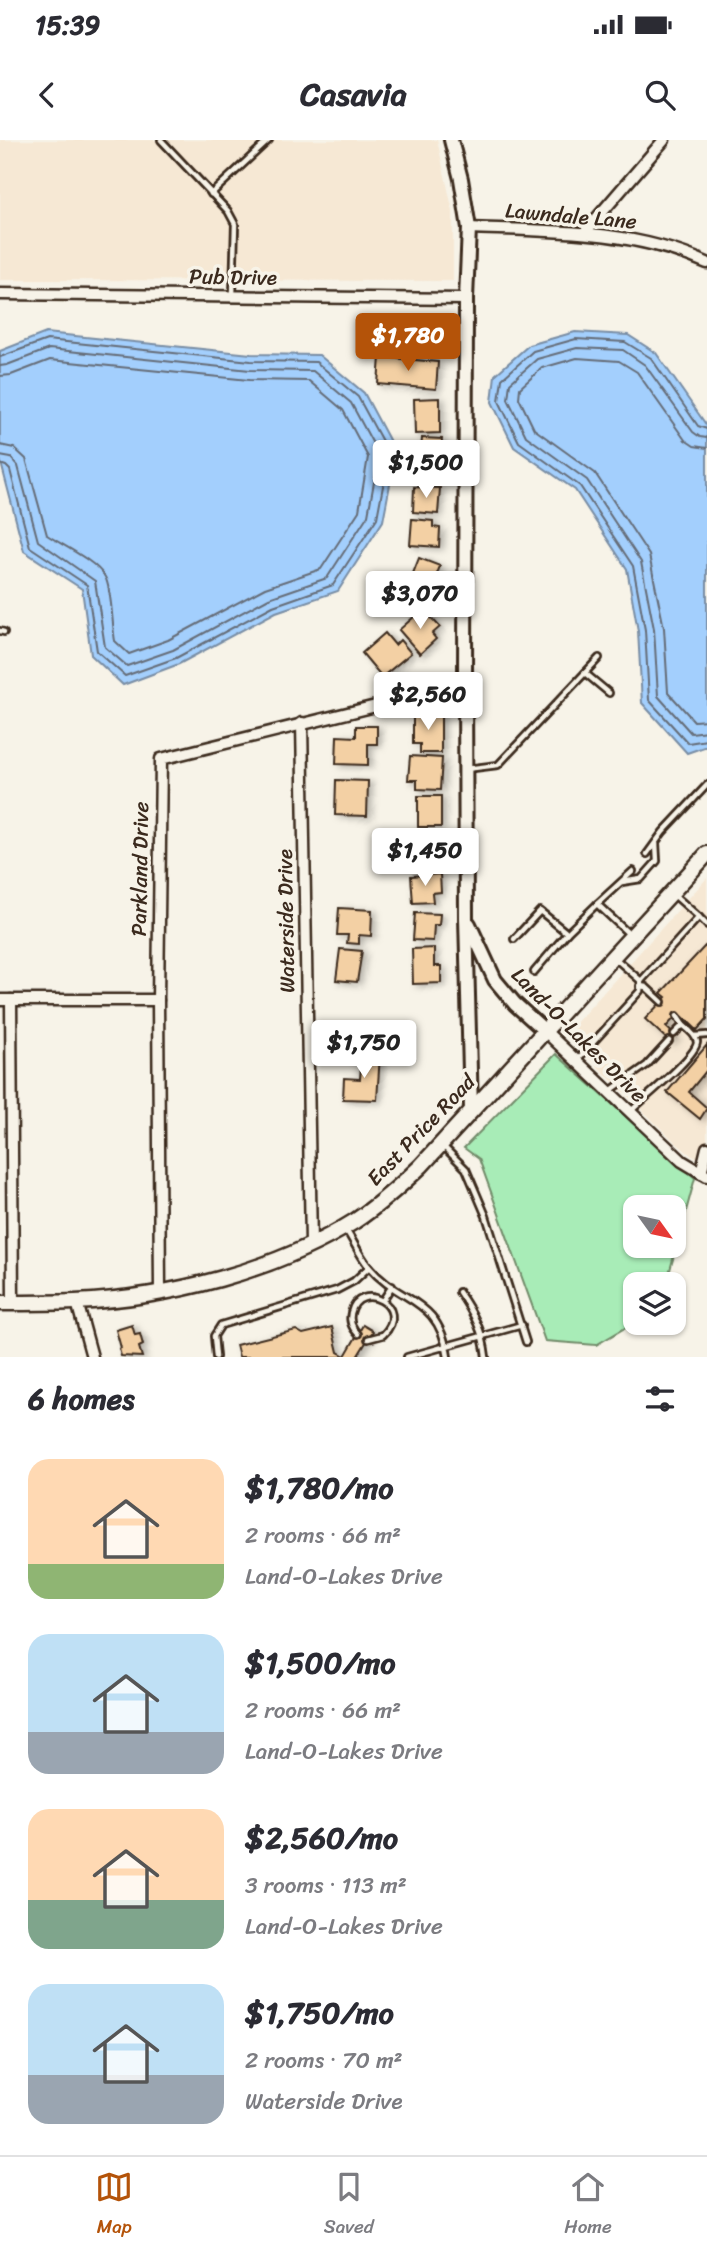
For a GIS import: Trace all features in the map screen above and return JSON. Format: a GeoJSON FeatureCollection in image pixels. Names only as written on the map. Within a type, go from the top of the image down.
{"type":"FeatureCollection","features":[{"type":"Feature","properties":{"kind":"main road","name":"East Price Road"},"geometry":{"type":"LineString","coordinates":[[7,1303],[77,1302],[160,1292],[258,1267],[344,1226],[384,1200],[421,1166],[707,854]]}},
{"type":"Feature","properties":{"kind":"street","name":"Land-O-Lakes Drive"},"geometry":{"type":"LineString","coordinates":[[451,140],[469,228],[466,299],[466,918],[495,980],[515,1004],[682,1161],[704,1174]]}},
{"type":"Feature","properties":{"kind":"street"},"geometry":{"type":"LineString","coordinates":[[585,232],[664,140]]}},
{"type":"Feature","properties":{"kind":"street","name":"Lawndale Lane"},"geometry":{"type":"LineString","coordinates":[[469,228],[585,232],[676,249],[707,263]]}},
{"type":"Feature","properties":{"kind":"street","name":"Pub Drive"},"geometry":{"type":"LineString","coordinates":[[0,294],[466,299]]}},
{"type":"Feature","properties":{"kind":"street","name":"Parkland Drive"},"geometry":{"type":"LineString","coordinates":[[160,1292],[158,1000],[161,759],[465,684]]}},
{"type":"Feature","properties":{"kind":"street","name":"Waterside Drive"},"geometry":{"type":"LineString","coordinates":[[302,723],[311,1244]]}},
{"type":"Feature","properties":{"kind":"street"},"geometry":{"type":"LineString","coordinates":[[466,918],[471,1110]]}},
{"type":"Feature","properties":{"kind":"street"},"geometry":{"type":"LineString","coordinates":[[7,1303],[6,1000],[158,1000]]}},
{"type":"Feature","properties":{"kind":"street"},"geometry":{"type":"LineString","coordinates":[[704,1174],[707,1148]]}},
{"type":"Feature","properties":{"kind":"street"},"geometry":{"type":"LineString","coordinates":[[77,1302],[92,1357]]}},
{"type":"Feature","properties":{"kind":"lane"},"geometry":{"type":"LineString","coordinates":[[161,140],[228,211],[235,223],[233,296]]}},
{"type":"Feature","properties":{"kind":"lane"},"geometry":{"type":"LineString","coordinates":[[211,194],[269,140]]}},
{"type":"Feature","properties":{"kind":"lane"},"geometry":{"type":"LineString","coordinates":[[465,769],[498,765],[599,658]]}},
{"type":"Feature","properties":{"kind":"lane"},"geometry":{"type":"LineString","coordinates":[[585,673],[609,693]]}},
{"type":"Feature","properties":{"kind":"lane"},"geometry":{"type":"LineString","coordinates":[[648,854],[663,832],[707,785]]}},
{"type":"Feature","properties":{"kind":"lane"},"geometry":{"type":"LineString","coordinates":[[620,882],[641,879],[657,861],[656,842]]}},
{"type":"Feature","properties":{"kind":"lane"},"geometry":{"type":"LineString","coordinates":[[534,972],[567,933],[632,871]]}},
{"type":"Feature","properties":{"kind":"lane"},"geometry":{"type":"LineString","coordinates":[[672,893],[707,925]]}},
{"type":"Feature","properties":{"kind":"lane"},"geometry":{"type":"LineString","coordinates":[[597,904],[632,936]]}},
{"type":"Feature","properties":{"kind":"lane"},"geometry":{"type":"LineString","coordinates":[[514,939],[540,911],[567,933]]}},
{"type":"Feature","properties":{"kind":"lane"},"geometry":{"type":"LineString","coordinates":[[576,1060],[640,991],[640,984],[699,917]]}},
{"type":"Feature","properties":{"kind":"lane"},"geometry":{"type":"LineString","coordinates":[[613,956],[662,1002]]}},
{"type":"Feature","properties":{"kind":"lane"},"geometry":{"type":"LineString","coordinates":[[630,1112],[692,1055],[697,1042],[695,1036],[677,1016]]}},
{"type":"Feature","properties":{"kind":"lane"},"geometry":{"type":"LineString","coordinates":[[674,1034],[683,1025]]}},
{"type":"Feature","properties":{"kind":"lane"},"geometry":{"type":"LineString","coordinates":[[695,1036],[707,1035]]}},
{"type":"Feature","properties":{"kind":"lane"},"geometry":{"type":"LineString","coordinates":[[609,1092],[647,1065],[668,1041]]}},
{"type":"Feature","properties":{"kind":"lane"},"geometry":{"type":"LineString","coordinates":[[441,1144],[466,1169],[486,1216],[526,1342]]}},
{"type":"Feature","properties":{"kind":"lane"},"geometry":{"type":"LineString","coordinates":[[344,1226],[369,1267],[425,1307],[437,1324],[447,1346],[448,1357]]}},
{"type":"Feature","properties":{"kind":"lane"},"geometry":{"type":"LineString","coordinates":[[216,1357],[214,1336],[221,1325],[337,1290],[354,1281],[369,1267]]}},
{"type":"Feature","properties":{"kind":"lane"},"geometry":{"type":"LineString","coordinates":[[383,1300],[392,1286]]}},
{"type":"Feature","properties":{"kind":"lane"},"geometry":{"type":"LineString","coordinates":[[459,1292],[475,1315],[484,1336],[486,1357]]}},
{"type":"Feature","properties":{"kind":"lane"},"geometry":{"type":"LineString","coordinates":[[358,1334],[351,1322],[353,1308],[362,1299],[376,1297],[383,1300],[391,1311],[391,1324],[383,1335],[368,1339]]}},
{"type":"Feature","properties":{"kind":"lane"},"geometry":{"type":"LineString","coordinates":[[407,1357],[522,1325]]}},
{"type":"Feature","properties":{"kind":"shaded area"},"geometry":{"type":"Polygon","coordinates":[[[0,140],[437,140],[453,212],[453,281],[0,280],[0,140]]]}},
{"type":"Feature","properties":{"kind":"shaded area"},"geometry":{"type":"Polygon","coordinates":[[[707,878],[706,1160],[692,1156],[676,1143],[565,1035],[707,878]]]}},
{"type":"Feature","properties":{"kind":"green space"},"geometry":{"type":"Polygon","coordinates":[[[556,1054],[695,1178],[686,1211],[686,1195],[623,1195],[623,1258],[673,1258],[669,1272],[623,1272],[623,1329],[596,1345],[545,1341],[479,1159],[464,1148],[556,1054]]]}},
{"type":"Feature","properties":{"kind":"water"},"geometry":{"type":"Polygon","coordinates":[[[575,332],[628,335],[656,353],[707,426],[707,746],[687,753],[642,703],[638,631],[627,569],[575,490],[514,447],[492,402],[495,375],[529,345],[575,332]]]}},
{"type":"Feature","properties":{"kind":"water"},"geometry":{"type":"Polygon","coordinates":[[[46,333],[251,354],[319,355],[364,393],[396,453],[383,521],[338,591],[276,612],[179,664],[123,685],[91,655],[82,589],[24,551],[0,459],[0,351],[46,333]]]}},
{"type":"Feature","properties":{"kind":"building"},"geometry":{"type":"Polygon","coordinates":[[[380,357],[438,362],[436,389],[378,384],[380,357]]]}},
{"type":"Feature","properties":{"kind":"building"},"geometry":{"type":"Polygon","coordinates":[[[440,398],[440,433],[415,434],[414,399],[440,398]]]}},
{"type":"Feature","properties":{"kind":"building"},"geometry":{"type":"Polygon","coordinates":[[[422,438],[442,439],[439,475],[419,474],[422,438]]]}},
{"type":"Feature","properties":{"kind":"building"},"geometry":{"type":"Polygon","coordinates":[[[414,487],[440,488],[438,514],[413,512],[414,487]]]}},
{"type":"Feature","properties":{"kind":"building"},"geometry":{"type":"Polygon","coordinates":[[[412,519],[433,521],[433,527],[440,528],[439,547],[410,545],[412,519]]]}},
{"type":"Feature","properties":{"kind":"building"},"geometry":{"type":"Polygon","coordinates":[[[419,558],[440,566],[428,597],[407,589],[419,558]]]}},
{"type":"Feature","properties":{"kind":"building"},"geometry":{"type":"Polygon","coordinates":[[[423,609],[440,627],[432,634],[436,639],[420,654],[399,630],[423,609]]]}},
{"type":"Feature","properties":{"kind":"building"},"geometry":{"type":"Polygon","coordinates":[[[385,633],[395,645],[400,640],[411,653],[382,677],[362,653],[385,633]]]}},
{"type":"Feature","properties":{"kind":"building"},"geometry":{"type":"Polygon","coordinates":[[[441,713],[441,753],[420,753],[420,744],[413,744],[413,714],[441,713]]]}},
{"type":"Feature","properties":{"kind":"building"},"geometry":{"type":"Polygon","coordinates":[[[356,726],[377,726],[377,744],[368,744],[368,765],[336,764],[337,736],[356,737],[356,726]]]}},
{"type":"Feature","properties":{"kind":"building"},"geometry":{"type":"Polygon","coordinates":[[[410,756],[442,758],[440,790],[417,789],[417,780],[408,780],[410,756]]]}},
{"type":"Feature","properties":{"kind":"building"},"geometry":{"type":"Polygon","coordinates":[[[336,780],[368,781],[367,816],[335,815],[336,780]]]}},
{"type":"Feature","properties":{"kind":"building"},"geometry":{"type":"Polygon","coordinates":[[[418,796],[441,796],[441,827],[418,827],[418,796]]]}},
{"type":"Feature","properties":{"kind":"building"},"geometry":{"type":"Polygon","coordinates":[[[418,833],[435,833],[435,853],[440,852],[440,867],[415,868],[414,841],[419,841],[418,833]]]}},
{"type":"Feature","properties":{"kind":"building"},"geometry":{"type":"Polygon","coordinates":[[[440,874],[441,892],[432,893],[433,902],[413,903],[411,876],[440,874]]]}},
{"type":"Feature","properties":{"kind":"building"},"geometry":{"type":"Polygon","coordinates":[[[339,908],[372,910],[371,936],[359,935],[359,944],[347,943],[348,935],[337,935],[339,908]]]}},
{"type":"Feature","properties":{"kind":"building"},"geometry":{"type":"Polygon","coordinates":[[[415,913],[440,914],[439,925],[434,925],[433,941],[413,940],[415,913]]]}},
{"type":"Feature","properties":{"kind":"building"},"geometry":{"type":"Polygon","coordinates":[[[705,946],[707,1019],[697,1030],[679,1013],[666,1027],[676,1036],[670,1042],[645,1019],[666,997],[661,993],[705,946]]]}},
{"type":"Feature","properties":{"kind":"building"},"geometry":{"type":"Polygon","coordinates":[[[434,948],[434,966],[441,966],[441,983],[413,984],[412,949],[434,948]]]}},
{"type":"Feature","properties":{"kind":"building"},"geometry":{"type":"Polygon","coordinates":[[[340,949],[362,951],[357,982],[336,980],[340,949]]]}},
{"type":"Feature","properties":{"kind":"building"},"geometry":{"type":"Polygon","coordinates":[[[707,1045],[707,1070],[689,1092],[707,1108],[700,1119],[667,1092],[707,1045]]]}},
{"type":"Feature","properties":{"kind":"building"},"geometry":{"type":"Polygon","coordinates":[[[362,1053],[380,1054],[377,1100],[343,1099],[344,1078],[360,1079],[362,1053]]]}},
{"type":"Feature","properties":{"kind":"building"},"geometry":{"type":"Polygon","coordinates":[[[132,1325],[135,1335],[140,1334],[143,1345],[139,1347],[142,1357],[121,1356],[116,1330],[132,1325]]]}},
{"type":"Feature","properties":{"kind":"building"},"geometry":{"type":"Polygon","coordinates":[[[363,1325],[373,1331],[357,1357],[239,1357],[236,1345],[296,1330],[303,1334],[332,1327],[338,1352],[345,1356],[363,1325]]]}}]}
